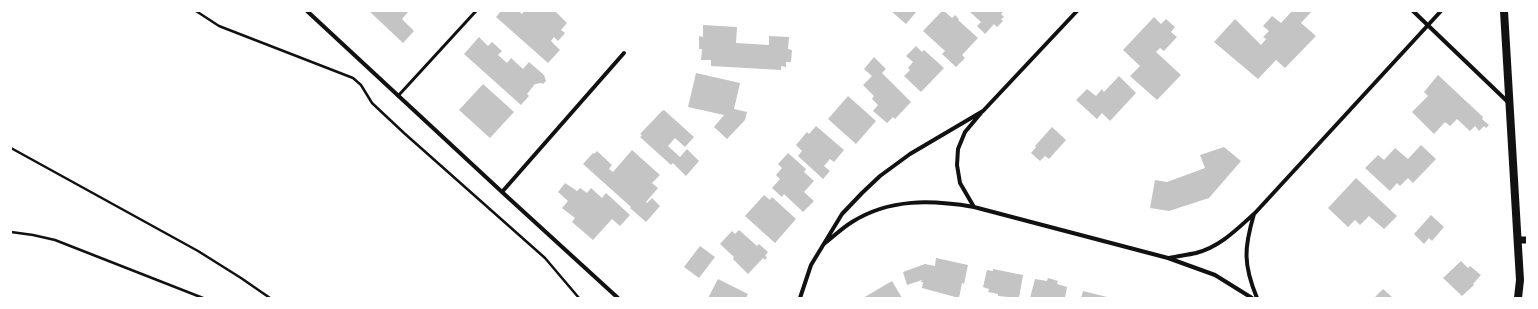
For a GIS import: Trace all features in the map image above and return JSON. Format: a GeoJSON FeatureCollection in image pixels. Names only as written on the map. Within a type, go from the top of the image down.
{"type":"FeatureCollection","features":[{"type":"Feature","properties":{"kind":"main road"},"geometry":{"type":"LineString","coordinates":[[1504,11],[1520,296]]}},
{"type":"Feature","properties":{"kind":"street"},"geometry":{"type":"LineString","coordinates":[[307,11],[618,298]]}},
{"type":"Feature","properties":{"kind":"street"},"geometry":{"type":"LineString","coordinates":[[974,208],[960,183],[957,166],[958,150],[965,132],[1077,11]]}},
{"type":"Feature","properties":{"kind":"street"},"geometry":{"type":"LineString","coordinates":[[1413,11],[1510,104]]}},
{"type":"Feature","properties":{"kind":"street"},"geometry":{"type":"LineString","coordinates":[[1168,258],[1198,253],[1219,244],[1255,213],[1441,11]]}},
{"type":"Feature","properties":{"kind":"street"},"geometry":{"type":"LineString","coordinates":[[502,192],[624,53]]}},
{"type":"Feature","properties":{"kind":"street"},"geometry":{"type":"LineString","coordinates":[[800,298],[811,265],[842,214],[862,193],[880,176],[910,154],[983,111]]}},
{"type":"Feature","properties":{"kind":"street"},"geometry":{"type":"LineString","coordinates":[[824,244],[852,222],[871,212],[892,206],[922,201],[945,202],[974,208],[1168,258],[1215,275],[1252,298]]}},
{"type":"Feature","properties":{"kind":"street"},"geometry":{"type":"LineString","coordinates":[[1255,213],[1246,246],[1246,265],[1249,279],[1257,298]]}},
{"type":"Feature","properties":{"kind":"street"},"geometry":{"type":"LineString","coordinates":[[1518,240],[1527,240]]}},
{"type":"Feature","properties":{"kind":"lane"},"geometry":{"type":"LineString","coordinates":[[398,96],[476,11]]}},
{"type":"Feature","properties":{"kind":"path"},"geometry":{"type":"LineString","coordinates":[[196,11],[219,26],[353,78],[357,81],[372,103],[451,176],[545,258],[579,298]]}},
{"type":"Feature","properties":{"kind":"path"},"geometry":{"type":"LineString","coordinates":[[11,148],[198,251],[270,298]]}},
{"type":"Feature","properties":{"kind":"path"},"geometry":{"type":"LineString","coordinates":[[11,232],[55,240],[203,298]]}},
{"type":"Feature","properties":{"kind":"building"},"geometry":{"type":"Polygon","coordinates":[[[369,11],[409,11],[402,19],[414,31],[403,43],[369,11]]]}},
{"type":"Feature","properties":{"kind":"building"},"geometry":{"type":"Polygon","coordinates":[[[501,11],[519,11],[522,14],[524,11],[555,11],[567,23],[561,30],[565,33],[558,41],[554,37],[551,41],[560,50],[548,63],[496,17],[501,11]]]}},
{"type":"Feature","properties":{"kind":"building"},"geometry":{"type":"Polygon","coordinates":[[[891,11],[917,11],[906,24],[891,11]]]}},
{"type":"Feature","properties":{"kind":"building"},"geometry":{"type":"Polygon","coordinates":[[[942,11],[952,18],[955,15],[959,19],[958,20],[978,38],[962,55],[965,58],[956,67],[942,54],[945,51],[923,31],[942,11]]]}},
{"type":"Feature","properties":{"kind":"building"},"geometry":{"type":"Polygon","coordinates":[[[969,11],[1004,11],[1001,14],[1004,17],[1001,19],[1003,21],[997,27],[994,24],[985,34],[977,26],[981,22],[969,11]]]}},
{"type":"Feature","properties":{"kind":"building"},"geometry":{"type":"Polygon","coordinates":[[[1292,11],[1312,11],[1301,23],[1316,36],[1285,68],[1276,60],[1258,79],[1214,42],[1235,19],[1261,45],[1266,39],[1263,37],[1269,31],[1263,26],[1272,16],[1281,23],[1292,11]]]}},
{"type":"Feature","properties":{"kind":"building"},"geometry":{"type":"Polygon","coordinates":[[[1154,17],[1161,24],[1166,19],[1175,27],[1171,32],[1177,37],[1164,51],[1160,48],[1156,52],[1181,75],[1157,100],[1130,76],[1140,66],[1123,50],[1154,17]]]}},
{"type":"Feature","properties":{"kind":"building"},"geometry":{"type":"Polygon","coordinates":[[[703,25],[737,27],[736,43],[769,45],[769,36],[789,37],[788,49],[792,50],[791,62],[786,62],[786,67],[781,66],[781,70],[711,66],[711,60],[701,60],[702,49],[699,49],[699,36],[703,37],[703,25]]]}},
{"type":"Feature","properties":{"kind":"building"},"geometry":{"type":"Polygon","coordinates":[[[479,37],[488,46],[492,42],[502,51],[498,55],[507,63],[511,58],[523,69],[529,62],[544,75],[546,81],[543,84],[535,84],[527,94],[529,96],[521,105],[464,54],[479,37]]]}},
{"type":"Feature","properties":{"kind":"building"},"geometry":{"type":"Polygon","coordinates":[[[916,46],[922,52],[924,50],[944,68],[921,92],[904,76],[910,70],[908,68],[913,62],[906,56],[916,46]]]}},
{"type":"Feature","properties":{"kind":"building"},"geometry":{"type":"Polygon","coordinates":[[[874,57],[886,69],[882,73],[911,102],[895,119],[893,117],[887,123],[873,111],[878,105],[872,99],[874,96],[863,85],[872,76],[864,69],[874,57]]]}},
{"type":"Feature","properties":{"kind":"building"},"geometry":{"type":"Polygon","coordinates":[[[696,73],[740,83],[734,109],[747,112],[745,120],[727,139],[714,127],[724,115],[688,107],[696,73]]]}},
{"type":"Feature","properties":{"kind":"building"},"geometry":{"type":"Polygon","coordinates":[[[1438,75],[1483,117],[1482,119],[1489,125],[1486,128],[1484,126],[1479,131],[1475,126],[1470,131],[1457,119],[1450,126],[1445,122],[1434,134],[1412,112],[1428,96],[1424,92],[1438,75]]]}},
{"type":"Feature","properties":{"kind":"building"},"geometry":{"type":"Polygon","coordinates":[[[1119,76],[1136,93],[1110,121],[1102,113],[1097,119],[1076,100],[1087,89],[1096,96],[1102,89],[1104,92],[1119,76]]]}},
{"type":"Feature","properties":{"kind":"building"},"geometry":{"type":"Polygon","coordinates":[[[483,84],[514,112],[490,138],[459,110],[483,84]]]}},
{"type":"Feature","properties":{"kind":"building"},"geometry":{"type":"Polygon","coordinates":[[[848,96],[876,121],[856,144],[828,119],[848,96]]]}},
{"type":"Feature","properties":{"kind":"building"},"geometry":{"type":"Polygon","coordinates":[[[664,110],[694,137],[685,147],[675,138],[668,146],[680,157],[687,149],[699,161],[686,176],[673,163],[671,165],[640,137],[642,135],[640,134],[664,110]]]}},
{"type":"Feature","properties":{"kind":"building"},"geometry":{"type":"Polygon","coordinates":[[[816,126],[844,150],[834,162],[830,159],[824,166],[830,171],[823,179],[798,156],[802,151],[796,145],[807,132],[809,134],[816,126]]]}},
{"type":"Feature","properties":{"kind":"building"},"geometry":{"type":"Polygon","coordinates":[[[1052,127],[1066,140],[1049,159],[1045,156],[1040,161],[1031,153],[1036,147],[1035,146],[1052,127]]]}},
{"type":"Feature","properties":{"kind":"building"},"geometry":{"type":"Polygon","coordinates":[[[1421,145],[1436,159],[1413,183],[1408,178],[1400,186],[1397,183],[1390,191],[1365,168],[1378,155],[1384,160],[1395,148],[1408,159],[1421,145]]]}},
{"type":"Feature","properties":{"kind":"building"},"geometry":{"type":"Polygon","coordinates":[[[1224,147],[1241,161],[1209,198],[1169,211],[1150,208],[1155,180],[1167,182],[1205,168],[1200,155],[1224,147]]]}},
{"type":"Feature","properties":{"kind":"building"},"geometry":{"type":"Polygon","coordinates":[[[632,150],[660,175],[652,183],[658,188],[646,202],[647,203],[652,198],[660,206],[646,222],[583,164],[593,153],[594,154],[597,151],[612,165],[609,169],[613,172],[632,150]]]}},
{"type":"Feature","properties":{"kind":"building"},"geometry":{"type":"Polygon","coordinates":[[[788,153],[806,169],[804,172],[814,181],[804,192],[814,201],[803,212],[784,194],[782,197],[772,188],[780,179],[776,175],[782,168],[778,164],[788,153]]]}},
{"type":"Feature","properties":{"kind":"building"},"geometry":{"type":"Polygon","coordinates":[[[1356,178],[1397,216],[1384,229],[1369,216],[1360,225],[1355,220],[1348,227],[1328,208],[1356,178]]]}},
{"type":"Feature","properties":{"kind":"building"},"geometry":{"type":"Polygon","coordinates":[[[565,183],[577,191],[580,188],[587,193],[591,188],[602,198],[606,193],[630,215],[620,226],[612,219],[593,240],[572,222],[575,218],[562,208],[568,201],[558,192],[565,183]]]}},
{"type":"Feature","properties":{"kind":"building"},"geometry":{"type":"Polygon","coordinates":[[[764,195],[770,200],[772,197],[796,219],[775,243],[745,216],[764,195]]]}},
{"type":"Feature","properties":{"kind":"building"},"geometry":{"type":"Polygon","coordinates":[[[1431,215],[1444,227],[1432,241],[1429,238],[1424,244],[1414,234],[1431,215]]]}},
{"type":"Feature","properties":{"kind":"building"},"geometry":{"type":"Polygon","coordinates":[[[739,230],[757,246],[759,244],[768,252],[765,256],[767,257],[765,260],[763,258],[748,274],[733,259],[734,257],[720,244],[732,231],[735,234],[739,230]]]}},
{"type":"Feature","properties":{"kind":"building"},"geometry":{"type":"Polygon","coordinates":[[[700,246],[715,257],[699,278],[684,267],[700,246]]]}},
{"type":"Feature","properties":{"kind":"building"},"geometry":{"type":"Polygon","coordinates":[[[936,258],[968,265],[959,298],[922,288],[922,280],[907,285],[903,272],[925,264],[935,266],[936,258]]]}},
{"type":"Feature","properties":{"kind":"building"},"geometry":{"type":"Polygon","coordinates":[[[1461,261],[1468,268],[1470,266],[1481,275],[1473,284],[1474,285],[1462,296],[1443,278],[1461,261]]]}},
{"type":"Feature","properties":{"kind":"building"},"geometry":{"type":"Polygon","coordinates":[[[993,269],[1023,275],[1019,298],[998,296],[998,294],[988,292],[989,289],[983,287],[987,270],[993,271],[993,269]]]}},
{"type":"Feature","properties":{"kind":"building"},"geometry":{"type":"Polygon","coordinates":[[[1048,278],[1058,281],[1057,284],[1067,287],[1065,298],[1030,298],[1035,279],[1047,281],[1048,278]]]}},
{"type":"Feature","properties":{"kind":"building"},"geometry":{"type":"Polygon","coordinates":[[[718,279],[748,294],[746,298],[708,298],[718,279]]]}},
{"type":"Feature","properties":{"kind":"building"},"geometry":{"type":"Polygon","coordinates":[[[892,281],[902,298],[863,298],[892,281]]]}},
{"type":"Feature","properties":{"kind":"building"},"geometry":{"type":"Polygon","coordinates":[[[1383,289],[1393,298],[1374,298],[1383,289]]]}},
{"type":"Feature","properties":{"kind":"building"},"geometry":{"type":"Polygon","coordinates":[[[1083,291],[1107,297],[1107,298],[1081,298],[1083,291]]]}}]}
